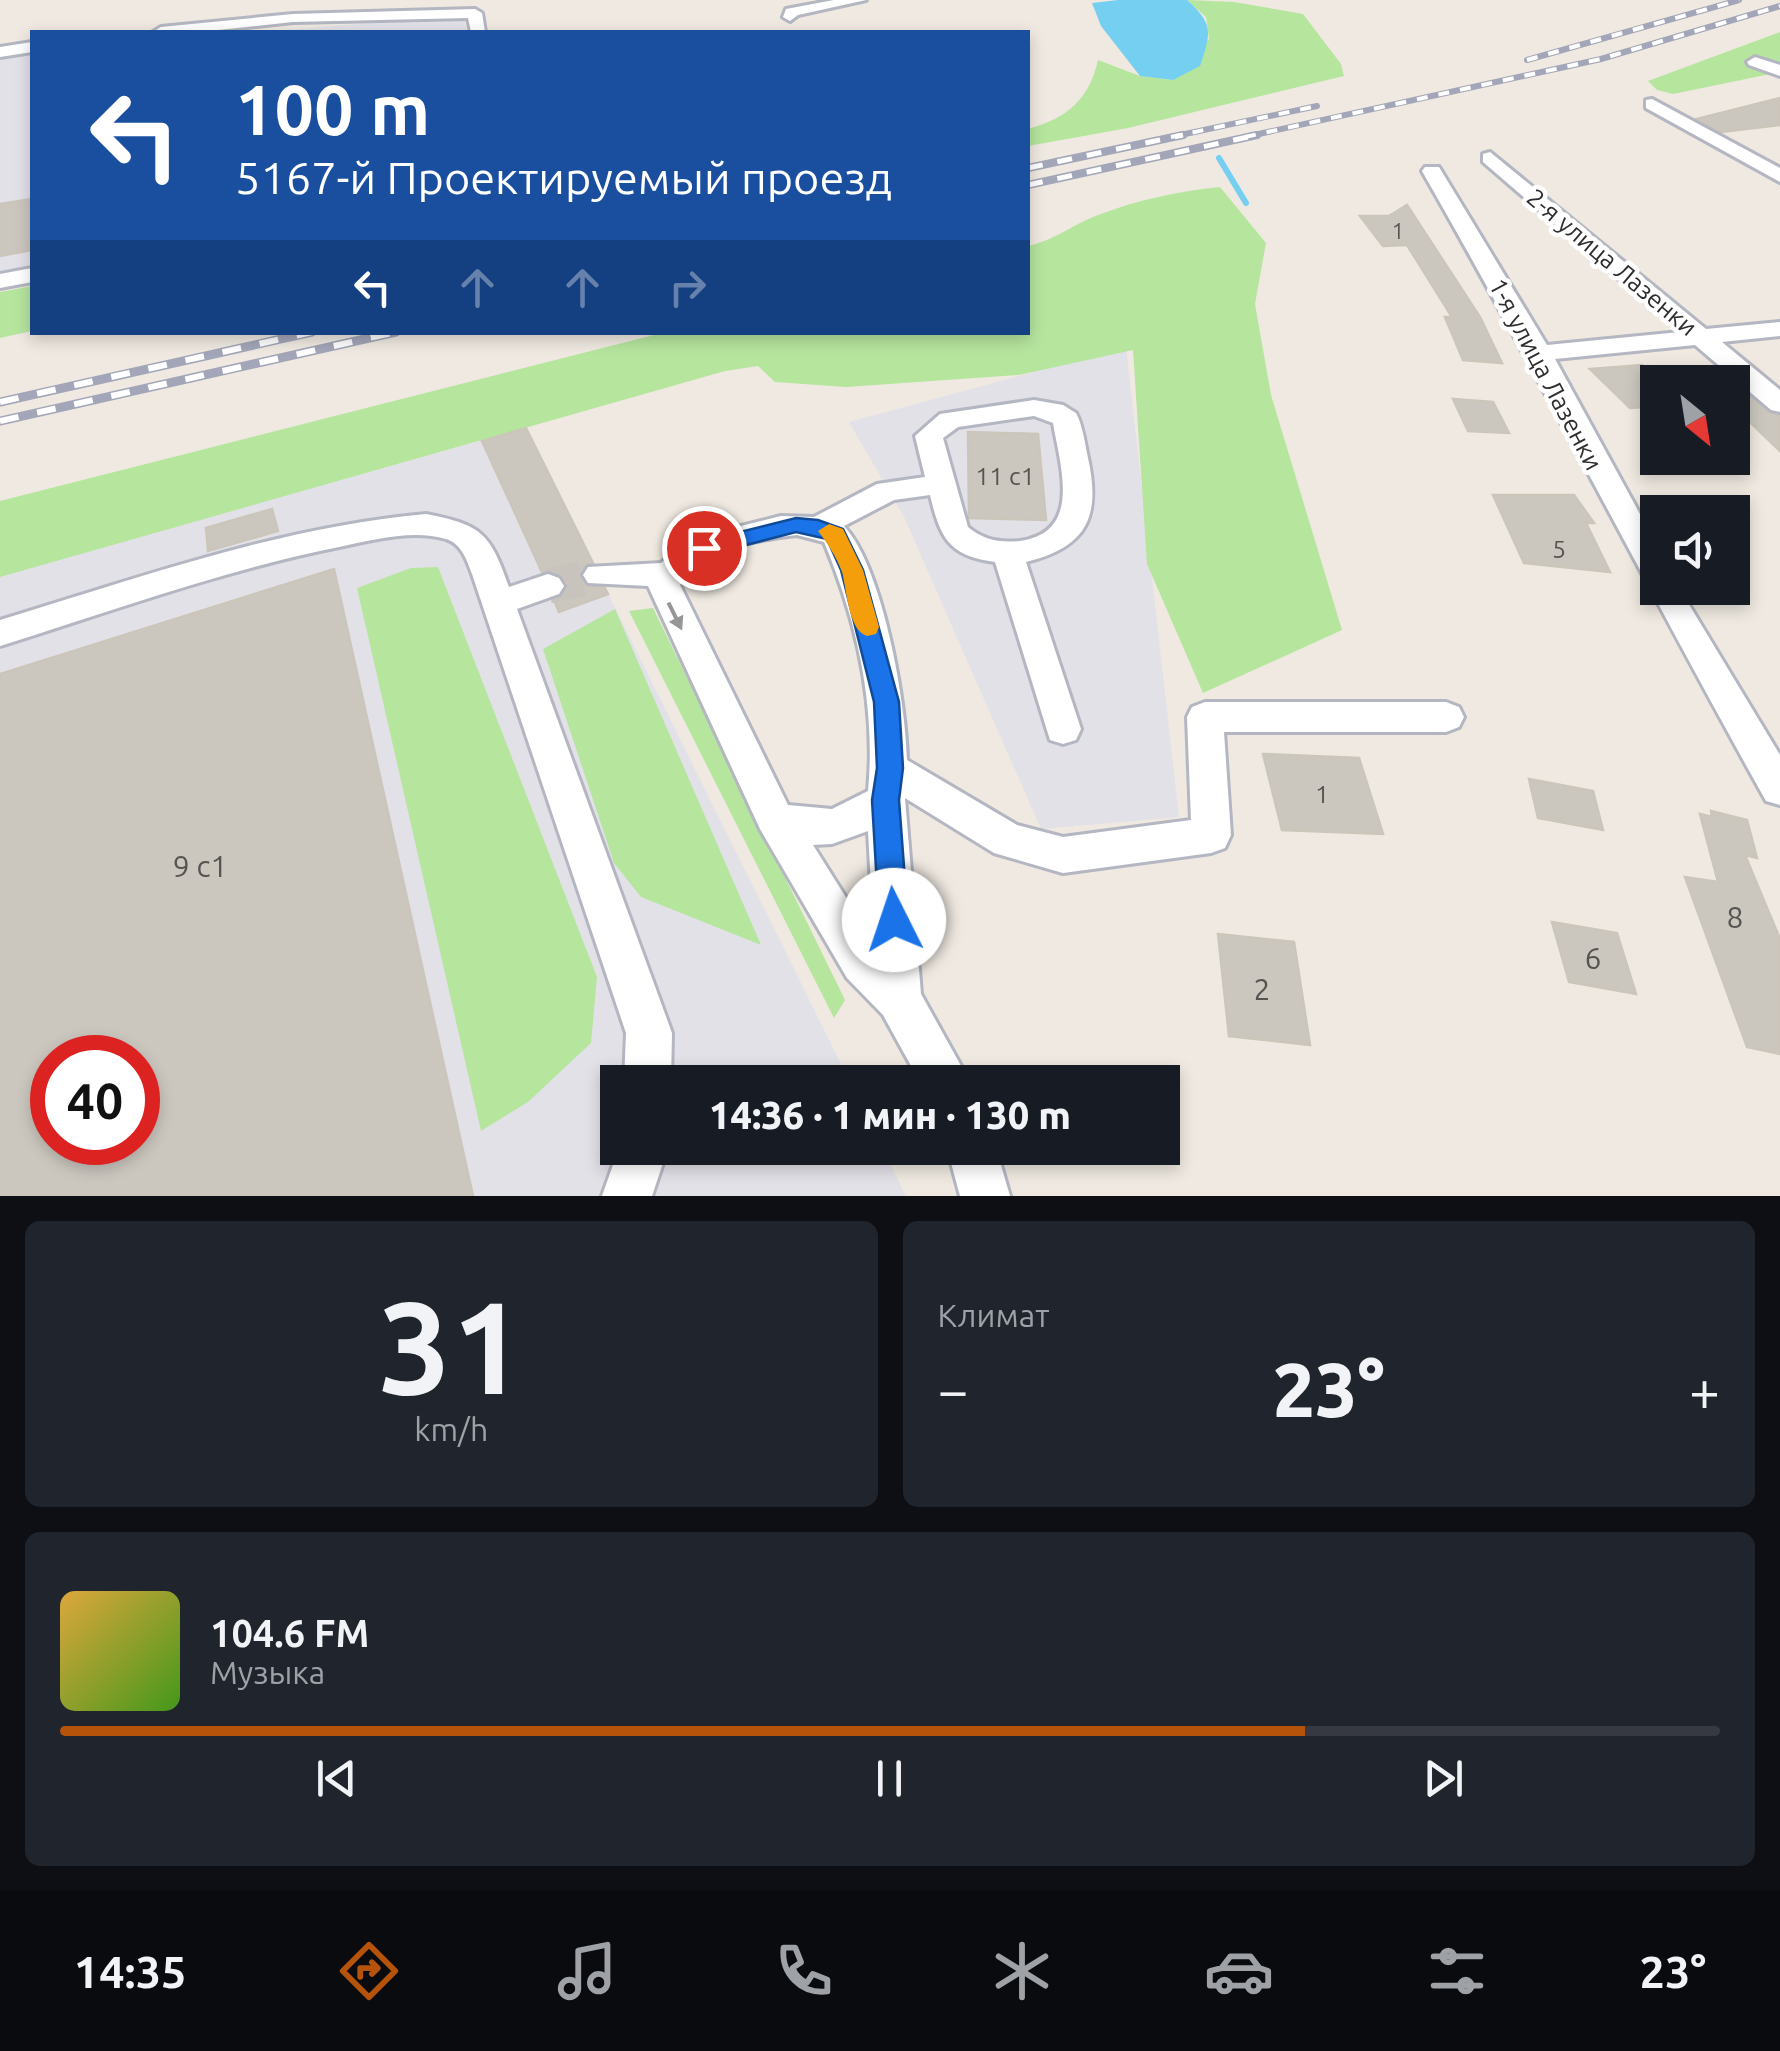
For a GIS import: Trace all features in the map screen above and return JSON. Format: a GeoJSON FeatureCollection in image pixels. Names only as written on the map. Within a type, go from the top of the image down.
{"type":"FeatureCollection","features":[{"type":"Feature","properties":{"kind":"street"},"geometry":{"type":"LineString","coordinates":[[790,17],[791,12],[807,7],[858,0]]}},
{"type":"Feature","properties":{"kind":"street"},"geometry":{"type":"LineString","coordinates":[[180,30],[293,18],[475,13],[478,30]]}},
{"type":"Feature","properties":{"kind":"street"},"geometry":{"type":"LineString","coordinates":[[0,52],[30,47]]}},
{"type":"Feature","properties":{"kind":"street"},"geometry":{"type":"LineString","coordinates":[[1755,62],[1780,71]]}},
{"type":"Feature","properties":{"kind":"street"},"geometry":{"type":"LineString","coordinates":[[1652,104],[1780,176]]}},
{"type":"Feature","properties":{"kind":"street","name":"2-я улица Лазенки"},"geometry":{"type":"LineString","coordinates":[[1490,158],[1780,404]]}},
{"type":"Feature","properties":{"kind":"street","name":"1-я улица Лазенки"},"geometry":{"type":"LineString","coordinates":[[1432,171],[1539,354],[1640,543]]}},
{"type":"Feature","properties":{"kind":"street"},"geometry":{"type":"LineString","coordinates":[[0,282],[30,276]]}},
{"type":"Feature","properties":{"kind":"street"},"geometry":{"type":"LineString","coordinates":[[1539,354],[1780,329]]}},
{"type":"Feature","properties":{"kind":"street"},"geometry":{"type":"LineString","coordinates":[[1034,408],[1054,411],[1066,419],[1079,506],[1057,536],[1042,546],[1008,554],[983,553],[964,544],[954,532],[942,484],[929,436],[950,420],[1034,408]]}},
{"type":"Feature","properties":{"kind":"street"},"geometry":{"type":"LineString","coordinates":[[818,527],[887,490],[942,484]]}},
{"type":"Feature","properties":{"kind":"street"},"geometry":{"type":"LineString","coordinates":[[0,633],[325,536],[426,522],[461,532],[476,548],[498,604],[649,1033],[648,1065]]}},
{"type":"Feature","properties":{"kind":"street"},"geometry":{"type":"LineString","coordinates":[[599,575],[667,574],[688,555],[796,525],[836,534],[852,570],[887,702],[898,999]]}},
{"type":"Feature","properties":{"kind":"street"},"geometry":{"type":"LineString","coordinates":[[1008,554],[1064,729]]}},
{"type":"Feature","properties":{"kind":"street"},"geometry":{"type":"LineString","coordinates":[[667,574],[667,599],[774,816],[862,963],[898,999],[936,1065]]}},
{"type":"Feature","properties":{"kind":"street"},"geometry":{"type":"LineString","coordinates":[[498,604],[548,586]]}},
{"type":"Feature","properties":{"kind":"street"},"geometry":{"type":"LineString","coordinates":[[1674,605],[1780,789]]}},
{"type":"Feature","properties":{"kind":"street"},"geometry":{"type":"LineString","coordinates":[[888,784],[1008,840],[1063,854],[1211,836],[1205,717],[1446,717]]}},
{"type":"Feature","properties":{"kind":"street"},"geometry":{"type":"LineString","coordinates":[[774,816],[806,830],[852,823],[888,784]]}},
{"type":"Feature","properties":{"kind":"street"},"geometry":{"type":"LineString","coordinates":[[627,1196],[638,1165]]}},
{"type":"Feature","properties":{"kind":"street"},"geometry":{"type":"LineString","coordinates":[[977,1165],[985,1196]]}},
{"type":"Feature","properties":{"kind":"shaded area"},"geometry":{"type":"Polygon","coordinates":[[[463,16],[466,30],[285,30],[463,16]]]}},
{"type":"Feature","properties":{"kind":"shaded area"},"geometry":{"type":"Polygon","coordinates":[[[30,53],[30,268],[0,274],[0,56],[30,53]]]}},
{"type":"Feature","properties":{"kind":"shaded area"},"geometry":{"type":"Polygon","coordinates":[[[1126,347],[1179,817],[1041,829],[904,517],[849,422],[1126,347]]]}},
{"type":"Feature","properties":{"kind":"shaded area"},"geometry":{"type":"Polygon","coordinates":[[[526,428],[842,1065],[600,1065],[600,1165],[890,1165],[906,1196],[0,1196],[0,575],[526,428]]]}},
{"type":"Feature","properties":{"kind":"green space"},"geometry":{"type":"Polygon","coordinates":[[[1187,0],[1234,2],[1303,14],[1341,64],[1344,76],[1128,128],[1030,146],[1030,128],[1065,113],[1082,97],[1098,60],[1140,76],[1173,80],[1209,39],[1206,17],[1187,0]]]}},
{"type":"Feature","properties":{"kind":"green space"},"geometry":{"type":"Polygon","coordinates":[[[1780,32],[1780,72],[1673,94],[1657,90],[1648,81],[1780,32]]]}},
{"type":"Feature","properties":{"kind":"green space"},"geometry":{"type":"Polygon","coordinates":[[[1220,187],[1266,243],[1255,304],[1271,395],[1342,630],[1203,693],[1147,564],[1133,350],[1019,375],[846,387],[775,382],[758,366],[725,371],[0,577],[0,501],[654,335],[1030,335],[1030,245],[1089,219],[1173,194],[1220,187]]]}},
{"type":"Feature","properties":{"kind":"green space"},"geometry":{"type":"Polygon","coordinates":[[[30,286],[30,331],[0,338],[0,292],[30,286]]]}},
{"type":"Feature","properties":{"kind":"green space"},"geometry":{"type":"Polygon","coordinates":[[[438,567],[597,977],[591,1043],[528,1102],[481,1131],[357,588],[411,568],[438,567]]]}},
{"type":"Feature","properties":{"kind":"green space"},"geometry":{"type":"Polygon","coordinates":[[[653,608],[845,1000],[834,1018],[629,611],[653,608]]]}},
{"type":"Feature","properties":{"kind":"green space"},"geometry":{"type":"Polygon","coordinates":[[[615,609],[761,945],[641,897],[614,863],[543,649],[615,609]]]}},
{"type":"Feature","properties":{"kind":"water"},"geometry":{"type":"Polygon","coordinates":[[[1187,0],[1202,16],[1208,30],[1200,66],[1173,80],[1140,76],[1101,26],[1092,3],[1187,0]]]}},
{"type":"Feature","properties":{"kind":"building"},"geometry":{"type":"Polygon","coordinates":[[[1780,98],[1780,125],[1721,132],[1697,119],[1780,98]]]}},
{"type":"Feature","properties":{"kind":"building"},"geometry":{"type":"Polygon","coordinates":[[[30,199],[30,250],[0,256],[0,204],[30,199]]]}},
{"type":"Feature","properties":{"kind":"building"},"geometry":{"type":"Polygon","coordinates":[[[1407,205],[1480,317],[1502,363],[1463,360],[1445,317],[1452,317],[1407,245],[1383,246],[1360,216],[1389,216],[1407,205]]]}},
{"type":"Feature","properties":{"kind":"building"},"geometry":{"type":"Polygon","coordinates":[[[1640,365],[1640,407],[1630,408],[1590,369],[1640,365]]]}},
{"type":"Feature","properties":{"kind":"building"},"geometry":{"type":"Polygon","coordinates":[[[1750,397],[1769,413],[1780,415],[1780,451],[1750,422],[1750,397]]]}},
{"type":"Feature","properties":{"kind":"building"},"geometry":{"type":"Polygon","coordinates":[[[1453,399],[1493,402],[1509,433],[1468,431],[1453,399]]]}},
{"type":"Feature","properties":{"kind":"building"},"geometry":{"type":"Polygon","coordinates":[[[526,428],[593,563],[585,565],[580,577],[585,585],[605,588],[608,594],[559,612],[554,600],[562,596],[567,584],[560,574],[542,572],[482,441],[526,428]]]}},
{"type":"Feature","properties":{"kind":"building"},"geometry":{"type":"Polygon","coordinates":[[[968,432],[1038,434],[1046,520],[969,518],[968,432]]]}},
{"type":"Feature","properties":{"kind":"building"},"geometry":{"type":"Polygon","coordinates":[[[1493,495],[1574,495],[1594,523],[1586,523],[1610,572],[1524,563],[1493,495]]]}},
{"type":"Feature","properties":{"kind":"building"},"geometry":{"type":"Polygon","coordinates":[[[272,509],[278,531],[208,551],[206,528],[272,509]]]}},
{"type":"Feature","properties":{"kind":"building"},"geometry":{"type":"Polygon","coordinates":[[[334,569],[473,1196],[0,1196],[0,674],[334,569]]]}},
{"type":"Feature","properties":{"kind":"building"},"geometry":{"type":"Polygon","coordinates":[[[1263,754],[1359,758],[1383,834],[1282,830],[1263,754]]]}},
{"type":"Feature","properties":{"kind":"building"},"geometry":{"type":"Polygon","coordinates":[[[1529,779],[1593,791],[1603,830],[1538,818],[1529,779]]]}},
{"type":"Feature","properties":{"kind":"building"},"geometry":{"type":"Polygon","coordinates":[[[1711,811],[1747,820],[1757,858],[1745,855],[1780,939],[1780,1054],[1747,1047],[1685,877],[1718,882],[1700,814],[1712,817],[1711,811]]]}},
{"type":"Feature","properties":{"kind":"building"},"geometry":{"type":"Polygon","coordinates":[[[1552,922],[1617,933],[1636,994],[1569,982],[1552,922]]]}},
{"type":"Feature","properties":{"kind":"building"},"geometry":{"type":"Polygon","coordinates":[[[1218,934],[1294,942],[1310,1045],[1229,1036],[1218,934]]]}},
{"type":"Feature","properties":{"kind":"waterway"},"geometry":{"type":"LineString","coordinates":[[1219,158],[1246,203]]}},
{"type":"Feature","properties":{"kind":"tunnel"},"geometry":{"type":"LineString","coordinates":[[548,586],[599,575]]}},
{"type":"Feature","properties":{"kind":"railway"},"geometry":{"type":"LineString","coordinates":[[1527,60],[1739,0]]}},
{"type":"Feature","properties":{"kind":"railway"},"geometry":{"type":"LineString","coordinates":[[1245,137],[1601,59],[1780,6]]}},
{"type":"Feature","properties":{"kind":"railway"},"geometry":{"type":"LineString","coordinates":[[1171,137],[1317,106]]}},
{"type":"Feature","properties":{"kind":"railway"},"geometry":{"type":"LineString","coordinates":[[1030,168],[1183,135]]}},
{"type":"Feature","properties":{"kind":"railway"},"geometry":{"type":"LineString","coordinates":[[1030,185],[1257,135]]}},
{"type":"Feature","properties":{"kind":"railway"},"geometry":{"type":"LineString","coordinates":[[0,402],[299,335]]}},
{"type":"Feature","properties":{"kind":"railway"},"geometry":{"type":"LineString","coordinates":[[0,421],[383,335]]}},
{"type":"Feature","properties":{"kind":"slow traffic"},"geometry":{"type":"LineString","coordinates":[[829,531],[836,534],[852,570],[867,627]]}},
{"type":"Feature","properties":{"kind":"route"},"geometry":{"type":"LineString","coordinates":[[704,548],[796,525],[836,534],[852,570],[887,702],[890,768],[886,800],[894,920]]}}]}
